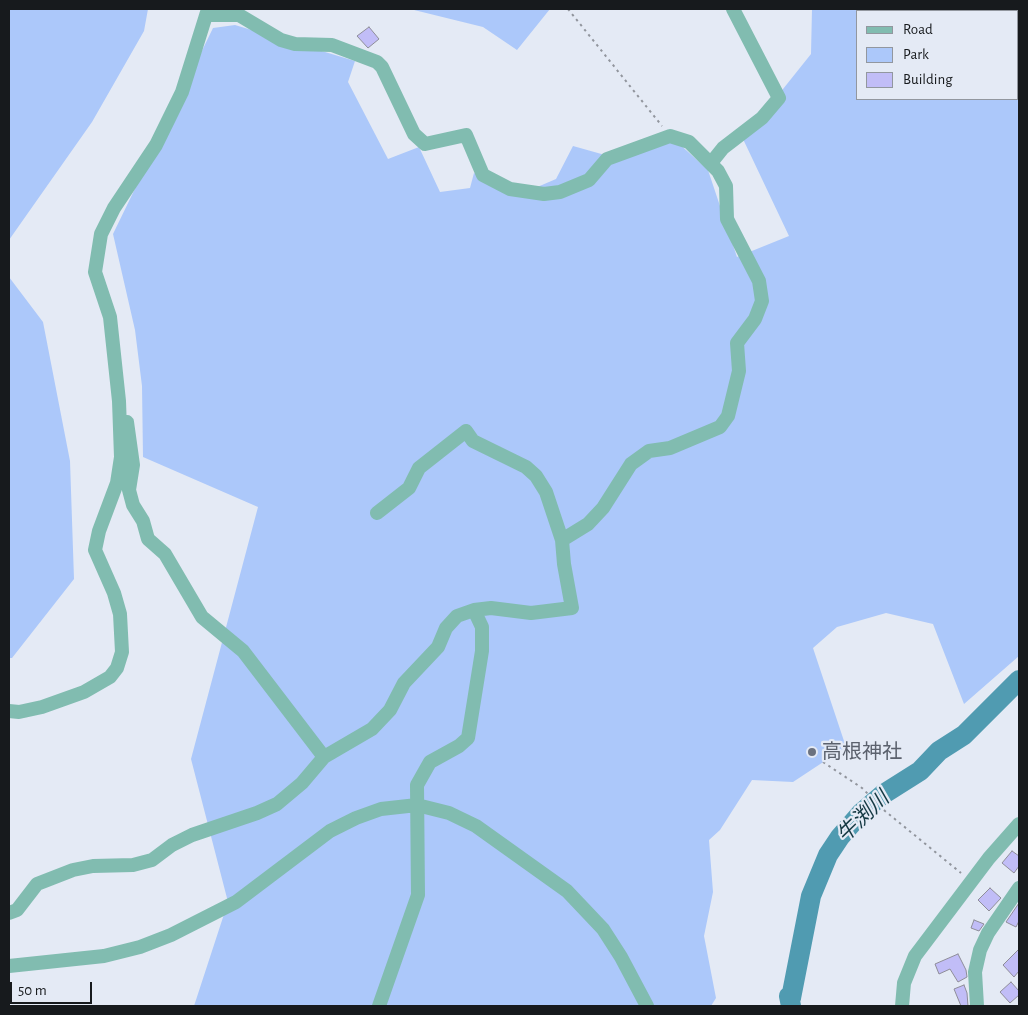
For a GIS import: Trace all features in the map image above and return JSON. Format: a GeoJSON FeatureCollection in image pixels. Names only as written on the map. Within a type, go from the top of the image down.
{"type":"FeatureCollection","features":[{"type":"Feature","properties":{"kind":"street"},"geometry":{"type":"LineString","coordinates":[[711,163],[723,148],[762,118],[779,98],[733,9]]}},
{"type":"Feature","properties":{"kind":"street"},"geometry":{"type":"LineString","coordinates":[[9,711],[19,712],[42,707],[70,697],[110,677],[117,668],[122,652],[120,614],[95,550],[99,531],[117,483],[121,457],[119,401],[110,317],[95,272],[101,234],[114,208],[156,145],[182,92],[207,12],[240,15],[281,40],[295,44],[332,45],[376,62],[382,67],[414,134],[425,144],[466,135],[482,175],[510,189],[544,194],[560,192],[590,180],[607,159],[670,136],[689,142],[711,163],[726,186],[727,219],[759,281],[762,301],[755,320],[737,343],[739,372],[728,416],[720,427],[670,448],[649,451],[631,464],[603,508],[588,524],[562,540]]}},
{"type":"Feature","properties":{"kind":"street"},"geometry":{"type":"LineString","coordinates":[[119,401],[128,425],[132,465],[129,490],[133,505],[143,521],[148,539],[165,554],[202,617],[243,651],[324,757]]}},
{"type":"Feature","properties":{"kind":"street"},"geometry":{"type":"LineString","coordinates":[[9,913],[17,910],[38,884],[73,870],[93,866],[133,865],[152,860],[172,845],[192,835],[257,813],[277,804],[302,783],[324,757],[372,729],[390,710],[404,682],[438,647],[446,628],[457,616],[474,610],[491,608],[531,614],[572,608],[564,564],[562,540],[546,492],[536,476],[526,467],[473,441],[466,431],[419,468],[408,488],[377,513]]}},
{"type":"Feature","properties":{"kind":"street"},"geometry":{"type":"LineString","coordinates":[[379,1006],[418,895],[418,785],[430,762],[459,746],[468,738],[482,651],[482,628],[474,610]]}},
{"type":"Feature","properties":{"kind":"street"},"geometry":{"type":"LineString","coordinates":[[9,966],[104,956],[155,941],[236,902],[330,831],[356,818],[381,810],[417,805],[449,813],[476,826],[567,891],[603,929],[621,957],[647,1006]]}},
{"type":"Feature","properties":{"kind":"street"},"geometry":{"type":"LineString","coordinates":[[902,1006],[904,983],[915,956],[989,858],[1019,824]]}},
{"type":"Feature","properties":{"kind":"street"},"geometry":{"type":"LineString","coordinates":[[978,1006],[975,972],[980,950],[988,933],[1018,894]]}},
{"type":"Feature","properties":{"kind":"path"},"geometry":{"type":"LineString","coordinates":[[568,9],[670,136]]}},
{"type":"Feature","properties":{"kind":"path"},"geometry":{"type":"LineString","coordinates":[[823,762],[862,788],[886,811],[972,882]]}},
{"type":"Feature","properties":{"kind":"green space"},"geometry":{"type":"Polygon","coordinates":[[[9,9],[148,9],[144,31],[92,122],[9,240],[9,9]]]}},
{"type":"Feature","properties":{"kind":"green space"},"geometry":{"type":"Polygon","coordinates":[[[410,9],[550,9],[517,50],[483,27],[410,9]]]}},
{"type":"Feature","properties":{"kind":"green space"},"geometry":{"type":"Polygon","coordinates":[[[812,9],[1019,9],[1019,656],[964,704],[933,624],[886,613],[837,627],[813,648],[846,747],[793,782],[752,780],[720,830],[709,840],[713,892],[704,936],[716,998],[711,1006],[194,1006],[228,902],[191,759],[258,507],[143,457],[142,386],[135,330],[113,234],[213,28],[235,25],[355,61],[348,82],[388,159],[419,147],[440,192],[470,188],[474,173],[482,178],[528,191],[556,179],[573,146],[605,155],[675,140],[708,170],[737,257],[789,236],[743,139],[811,54],[812,9]]]}},
{"type":"Feature","properties":{"kind":"green space"},"geometry":{"type":"Polygon","coordinates":[[[9,277],[43,322],[70,461],[74,579],[12,658],[9,658],[9,277]]]}},
{"type":"Feature","properties":{"kind":"building"},"geometry":{"type":"Polygon","coordinates":[[[369,27],[379,39],[368,48],[357,36],[369,27]]]}},
{"type":"Feature","properties":{"kind":"building"},"geometry":{"type":"Polygon","coordinates":[[[1012,851],[1019,856],[1019,866],[1014,873],[1002,863],[1012,851]]]}},
{"type":"Feature","properties":{"kind":"building"},"geometry":{"type":"Polygon","coordinates":[[[990,888],[1001,898],[989,911],[978,900],[990,888]]]}},
{"type":"Feature","properties":{"kind":"building"},"geometry":{"type":"Polygon","coordinates":[[[1019,903],[1019,921],[1016,927],[1006,922],[1019,903]]]}},
{"type":"Feature","properties":{"kind":"building"},"geometry":{"type":"Polygon","coordinates":[[[974,920],[984,924],[979,931],[971,928],[974,920]]]}},
{"type":"Feature","properties":{"kind":"building"},"geometry":{"type":"Polygon","coordinates":[[[1019,949],[1019,971],[1014,977],[1003,965],[1019,949]]]}},
{"type":"Feature","properties":{"kind":"building"},"geometry":{"type":"Polygon","coordinates":[[[958,954],[966,970],[967,977],[958,982],[950,969],[939,974],[935,964],[958,954]]]}},
{"type":"Feature","properties":{"kind":"building"},"geometry":{"type":"Polygon","coordinates":[[[1011,982],[1019,991],[1019,995],[1010,1003],[1000,992],[1011,982]]]}},
{"type":"Feature","properties":{"kind":"building"},"geometry":{"type":"Polygon","coordinates":[[[964,985],[968,1006],[961,1006],[954,989],[964,985]]]}},
{"type":"Feature","properties":{"kind":"waterway","name":"牛渕川"},"geometry":{"type":"LineString","coordinates":[[791,1006],[789,996],[791,998],[811,896],[828,855],[840,837],[861,813],[882,795],[920,771],[939,751],[964,735],[1019,680]]}},
{"type":"Feature","properties":{"kind":"place","name":"高根神社"},"geometry":{"type":"Point","coordinates":[812,752]}}]}
